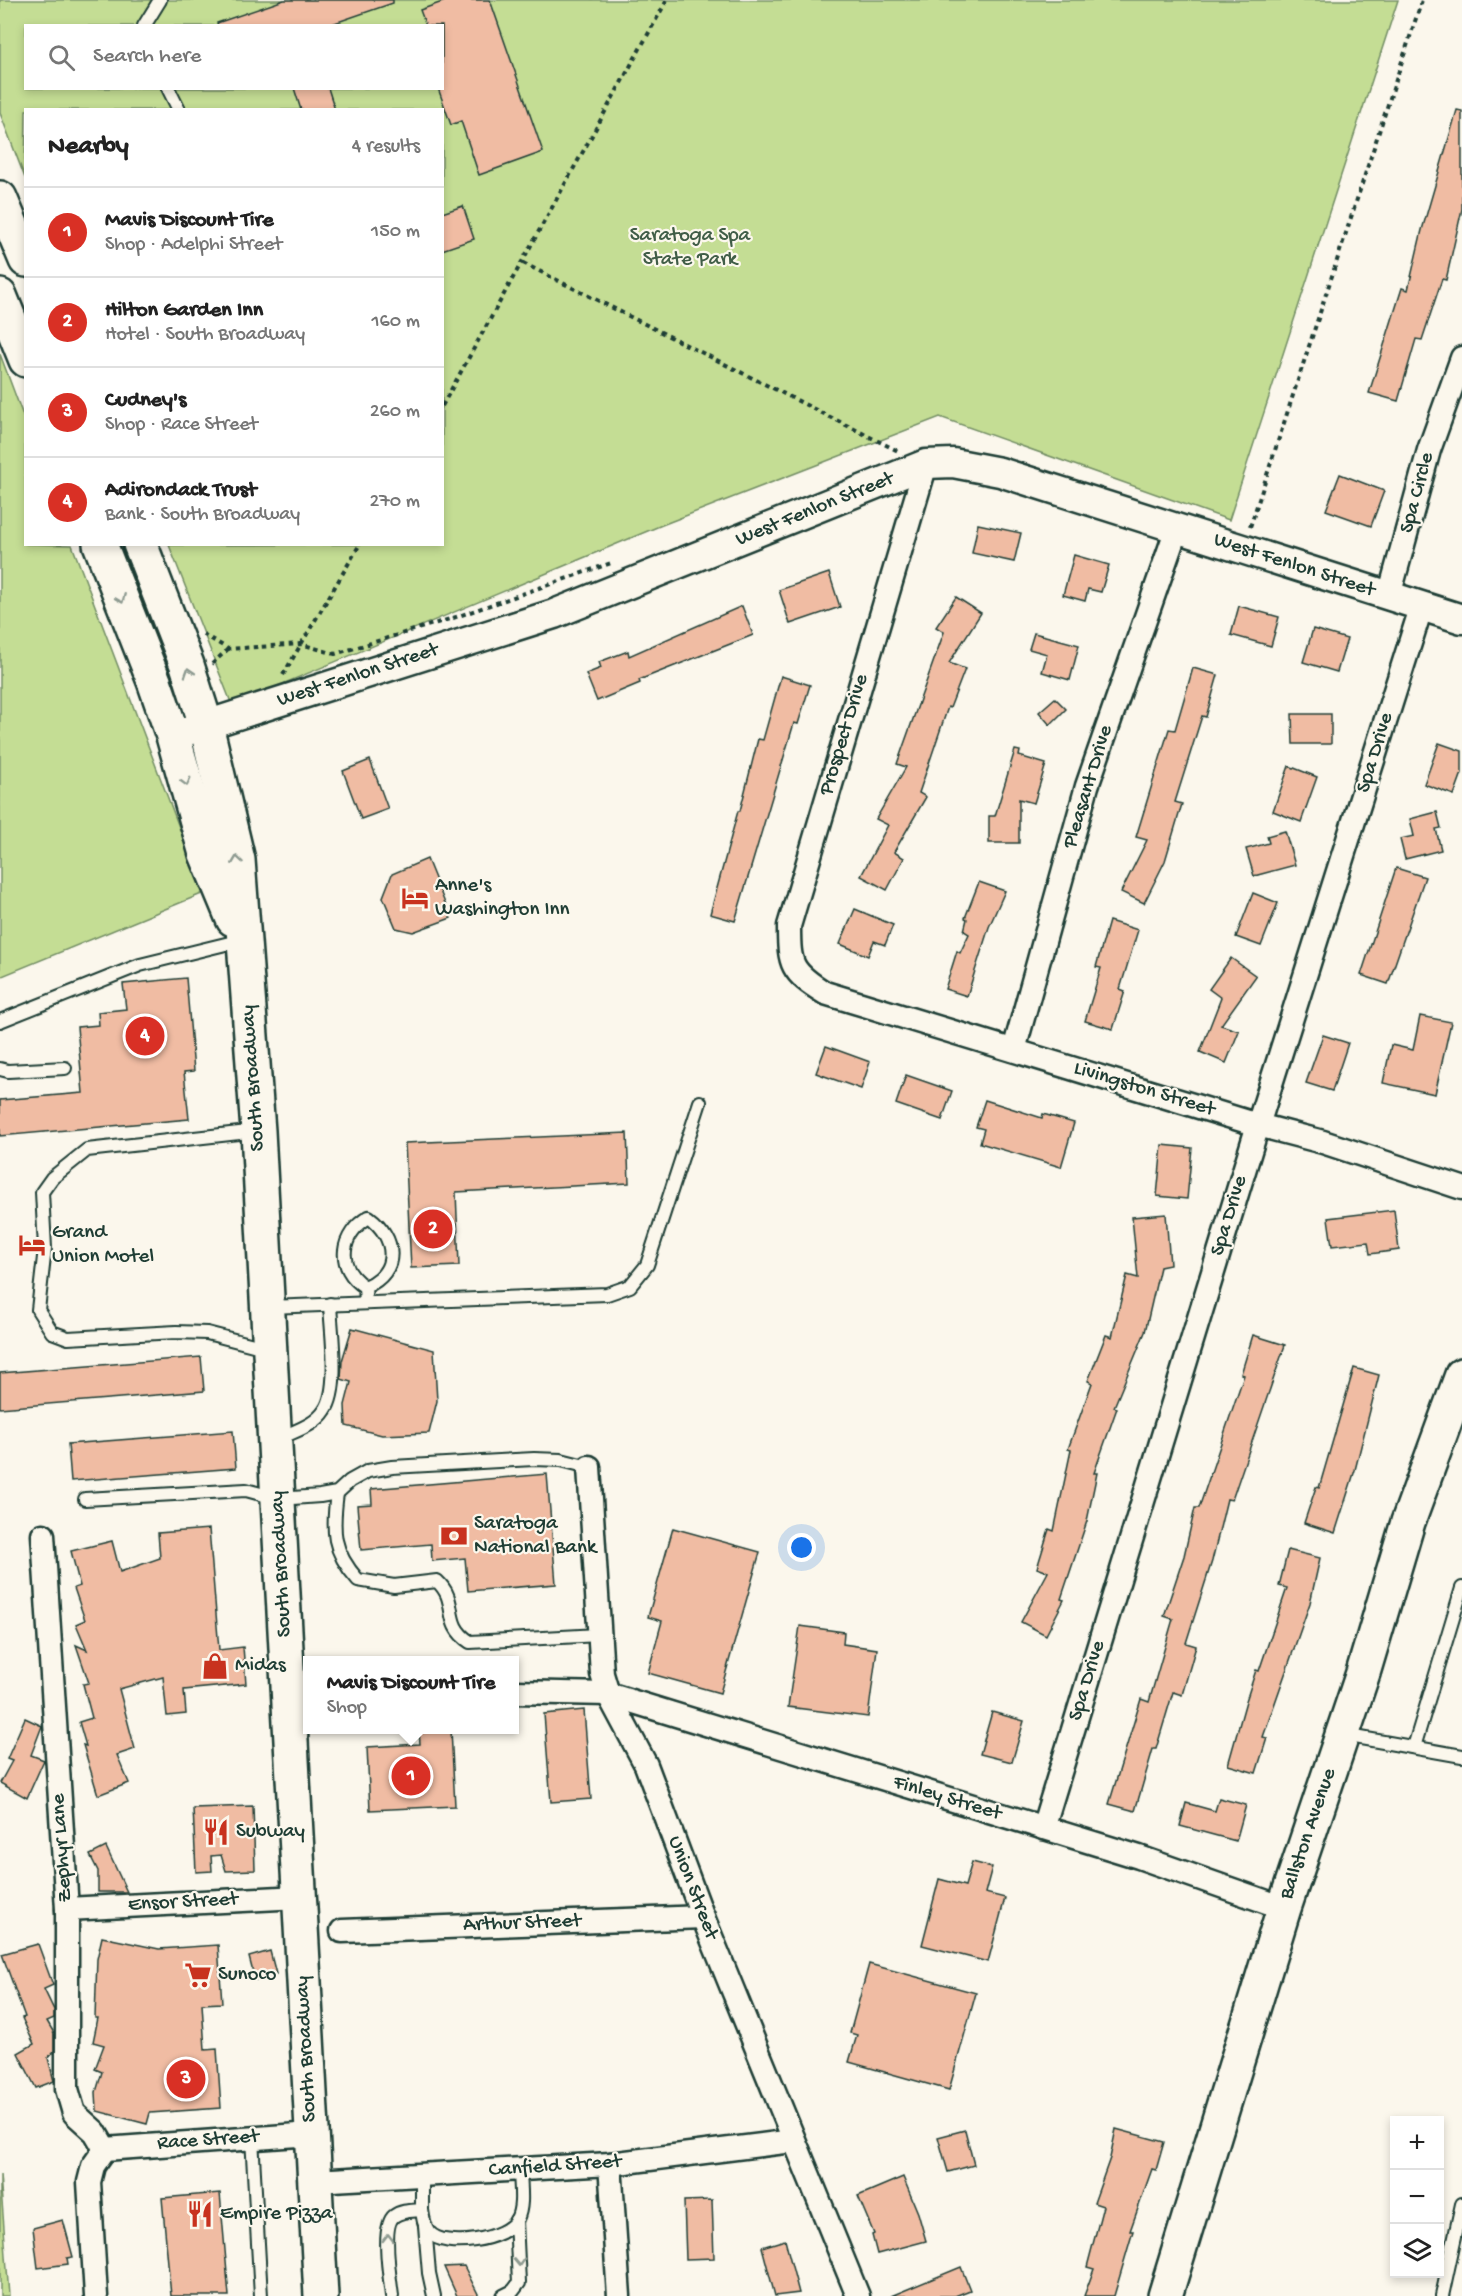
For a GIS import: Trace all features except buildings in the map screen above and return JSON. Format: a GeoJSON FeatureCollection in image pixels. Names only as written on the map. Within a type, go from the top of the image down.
{"type":"FeatureCollection","features":[{"type":"Feature","properties":{"kind":"main road"},"geometry":{"type":"LineString","coordinates":[[0,198],[20,251]]}},
{"type":"Feature","properties":{"kind":"main road"},"geometry":{"type":"LineString","coordinates":[[0,296],[24,355]]}},
{"type":"Feature","properties":{"kind":"main road","name":"South Broadway"},"geometry":{"type":"LineString","coordinates":[[100,546],[173,736],[206,854],[242,940]]}},
{"type":"Feature","properties":{"kind":"main road","name":"South Broadway"},"geometry":{"type":"LineString","coordinates":[[141,546],[187,665],[206,725],[238,860],[242,940],[250,1006],[279,1499],[298,1702],[299,1897],[321,2296]]}},
{"type":"Feature","properties":{"kind":"main road","name":"Ballston Avenue"},"geometry":{"type":"LineString","coordinates":[[1165,2296],[1284,1908],[1342,1735],[1408,1522],[1462,1375]]}},
{"type":"Feature","properties":{"kind":"street","name":"Spa Circle"},"geometry":{"type":"LineString","coordinates":[[1389,596],[1429,450],[1462,358]]}},
{"type":"Feature","properties":{"kind":"street","name":"West Fenlon Street"},"geometry":{"type":"LineString","coordinates":[[173,736],[554,614],[926,464],[953,463],[1000,472],[1462,619]]}},
{"type":"Feature","properties":{"kind":"street","name":"Prospect Drive"},"geometry":{"type":"LineString","coordinates":[[825,993],[802,979],[794,970],[789,953],[789,926],[926,464]]}},
{"type":"Feature","properties":{"kind":"street","name":"Pleasant Drive"},"geometry":{"type":"LineString","coordinates":[[1014,1050],[1087,786],[1177,528]]}},
{"type":"Feature","properties":{"kind":"street","name":"Spa Drive"},"geometry":{"type":"LineString","coordinates":[[1043,1828],[1258,1125],[1422,605]]}},
{"type":"Feature","properties":{"kind":"street","name":"Livingston Street"},"geometry":{"type":"LineString","coordinates":[[825,993],[1258,1125],[1323,1142],[1462,1188]]}},
{"type":"Feature","properties":{"kind":"street","name":"Union Street"},"geometry":{"type":"LineString","coordinates":[[589,1467],[602,1674],[608,1694],[646,1766],[703,1917],[858,2296]]}},
{"type":"Feature","properties":{"kind":"street","name":"Zephyr Lane"},"geometry":{"type":"LineString","coordinates":[[43,1535],[67,1909],[67,2089],[74,2113],[95,2133],[105,2149]]}},
{"type":"Feature","properties":{"kind":"street","name":"Finley Street"},"geometry":{"type":"LineString","coordinates":[[519,1692],[608,1694],[1139,1857],[1284,1908]]}},
{"type":"Feature","properties":{"kind":"street","name":"Ensor Street"},"geometry":{"type":"LineString","coordinates":[[67,1909],[299,1897]]}},
{"type":"Feature","properties":{"kind":"street","name":"Arthur Street"},"geometry":{"type":"LineString","coordinates":[[342,1931],[703,1917]]}},
{"type":"Feature","properties":{"kind":"street","name":"Race Street"},"geometry":{"type":"LineString","coordinates":[[105,2149],[312,2134]]}},
{"type":"Feature","properties":{"kind":"street","name":"Canfield Street"},"geometry":{"type":"LineString","coordinates":[[315,2181],[610,2164],[794,2141]]}},
{"type":"Feature","properties":{"kind":"street"},"geometry":{"type":"LineString","coordinates":[[96,2296],[89,2182],[93,2166],[105,2149]]}},
{"type":"Feature","properties":{"kind":"street"},"geometry":{"type":"LineString","coordinates":[[610,2164],[619,2296]]}},
{"type":"Feature","properties":{"kind":"lane"},"geometry":{"type":"LineString","coordinates":[[145,24],[160,0]]}},
{"type":"Feature","properties":{"kind":"lane"},"geometry":{"type":"LineString","coordinates":[[169,90],[178,108]]}},
{"type":"Feature","properties":{"kind":"lane"},"geometry":{"type":"LineString","coordinates":[[0,1021],[140,965],[242,940]]}},
{"type":"Feature","properties":{"kind":"lane"},"geometry":{"type":"LineString","coordinates":[[0,1069],[8,1071],[65,1068]]}},
{"type":"Feature","properties":{"kind":"lane"},"geometry":{"type":"LineString","coordinates":[[268,1307],[607,1294],[630,1286],[647,1265],[700,1102]]}},
{"type":"Feature","properties":{"kind":"lane"},"geometry":{"type":"LineString","coordinates":[[258,1131],[87,1150],[69,1162],[52,1178],[42,1192],[45,1248],[38,1310],[52,1332],[68,1338],[176,1332],[207,1333],[270,1349]]}},
{"type":"Feature","properties":{"kind":"lane"},"geometry":{"type":"LineString","coordinates":[[369,1217],[382,1226],[389,1238],[391,1258],[384,1275],[366,1287],[352,1279],[346,1262],[345,1244],[354,1226],[369,1217]]}},
{"type":"Feature","properties":{"kind":"lane"},"geometry":{"type":"LineString","coordinates":[[366,1287],[366,1303]]}},
{"type":"Feature","properties":{"kind":"lane"},"geometry":{"type":"LineString","coordinates":[[276,1440],[310,1424],[326,1410],[333,1390],[330,1304]]}},
{"type":"Feature","properties":{"kind":"lane"},"geometry":{"type":"LineString","coordinates":[[85,1498],[246,1491],[279,1499],[337,1493],[350,1481],[369,1471],[392,1467],[534,1460],[561,1460],[589,1467]]}},
{"type":"Feature","properties":{"kind":"lane"},"geometry":{"type":"LineString","coordinates":[[337,1493],[334,1520],[336,1548],[358,1580],[394,1586],[437,1581],[445,1588],[450,1602],[453,1625],[459,1636],[470,1642],[599,1635]]}},
{"type":"Feature","properties":{"kind":"lane"},"geometry":{"type":"LineString","coordinates":[[1414,1747],[1462,1588]]}},
{"type":"Feature","properties":{"kind":"lane"},"geometry":{"type":"LineString","coordinates":[[1342,1735],[1462,1756]]}},
{"type":"Feature","properties":{"kind":"lane"},"geometry":{"type":"LineString","coordinates":[[252,2138],[261,2296]]}},
{"type":"Feature","properties":{"kind":"lane"},"geometry":{"type":"LineString","coordinates":[[424,2223],[429,2232],[438,2239],[453,2241],[496,2236],[509,2230],[521,2207],[520,2169]]}},
{"type":"Feature","properties":{"kind":"lane"},"geometry":{"type":"LineString","coordinates":[[422,2175],[422,2210],[434,2296]]}},
{"type":"Feature","properties":{"kind":"lane"},"geometry":{"type":"LineString","coordinates":[[1442,2296],[1462,2204]]}},
{"type":"Feature","properties":{"kind":"lane"},"geometry":{"type":"LineString","coordinates":[[392,2296],[387,2232],[390,2220],[396,2214],[422,2210]]}},
{"type":"Feature","properties":{"kind":"lane"},"geometry":{"type":"LineString","coordinates":[[503,2296],[513,2291],[519,2283],[516,2220]]}},
{"type":"Feature","properties":{"kind":"path"},"geometry":{"type":"LineString","coordinates":[[444,402],[667,0]]}},
{"type":"Feature","properties":{"kind":"path"},"geometry":{"type":"LineString","coordinates":[[1243,550],[1422,0]]}},
{"type":"Feature","properties":{"kind":"path"},"geometry":{"type":"LineString","coordinates":[[523,263],[926,464]]}},
{"type":"Feature","properties":{"kind":"path"},"geometry":{"type":"LineString","coordinates":[[264,706],[359,546]]}},
{"type":"Feature","properties":{"kind":"path"},"geometry":{"type":"LineString","coordinates":[[195,629],[228,649],[302,644]]}},
{"type":"Feature","properties":{"kind":"path"},"geometry":{"type":"LineString","coordinates":[[210,667],[228,649]]}},
{"type":"Feature","properties":{"kind":"green space","name":"Saratoga Spa State Park"},"geometry":{"type":"Polygon","coordinates":[[[0,0],[1398,0],[1229,520],[940,417],[662,525],[232,705],[169,546],[444,546],[444,108],[24,108],[24,175],[0,113],[0,0]]]}},
{"type":"Feature","properties":{"kind":"green space"},"geometry":{"type":"Polygon","coordinates":[[[0,354],[24,418],[24,546],[72,546],[204,893],[0,977],[0,354]]]}},
{"type":"Feature","properties":{"kind":"green space"},"geometry":{"type":"Polygon","coordinates":[[[0,2174],[9,2296],[0,2296],[0,2174]]]}},
{"type":"Feature","properties":{"kind":"place","name":"Anne's Washington Inn"},"geometry":{"type":"Point","coordinates":[415,898]}},
{"type":"Feature","properties":{"kind":"place","name":"Adirondack Trust"},"geometry":{"type":"Point","coordinates":[145,1036]}},
{"type":"Feature","properties":{"kind":"place","name":"Hilton Garden Inn"},"geometry":{"type":"Point","coordinates":[433,1229]}},
{"type":"Feature","properties":{"kind":"place","name":"Grand Union Motel"},"geometry":{"type":"Point","coordinates":[32,1245]}},
{"type":"Feature","properties":{"kind":"place","name":"Saratoga National Bank"},"geometry":{"type":"Point","coordinates":[454,1536]}},
{"type":"Feature","properties":{"kind":"place","name":"Midas"},"geometry":{"type":"Point","coordinates":[215,1666]}},
{"type":"Feature","properties":{"kind":"place","name":"Mavis Discount Tire"},"geometry":{"type":"Point","coordinates":[411,1776]}},
{"type":"Feature","properties":{"kind":"place","name":"Subway"},"geometry":{"type":"Point","coordinates":[216,1832]}},
{"type":"Feature","properties":{"kind":"place","name":"Sunoco"},"geometry":{"type":"Point","coordinates":[198,1975]}},
{"type":"Feature","properties":{"kind":"place","name":"Cudney's"},"geometry":{"type":"Point","coordinates":[186,2079]}},
{"type":"Feature","properties":{"kind":"place","name":"Empire Pizza"},"geometry":{"type":"Point","coordinates":[200,2214]}}]}
